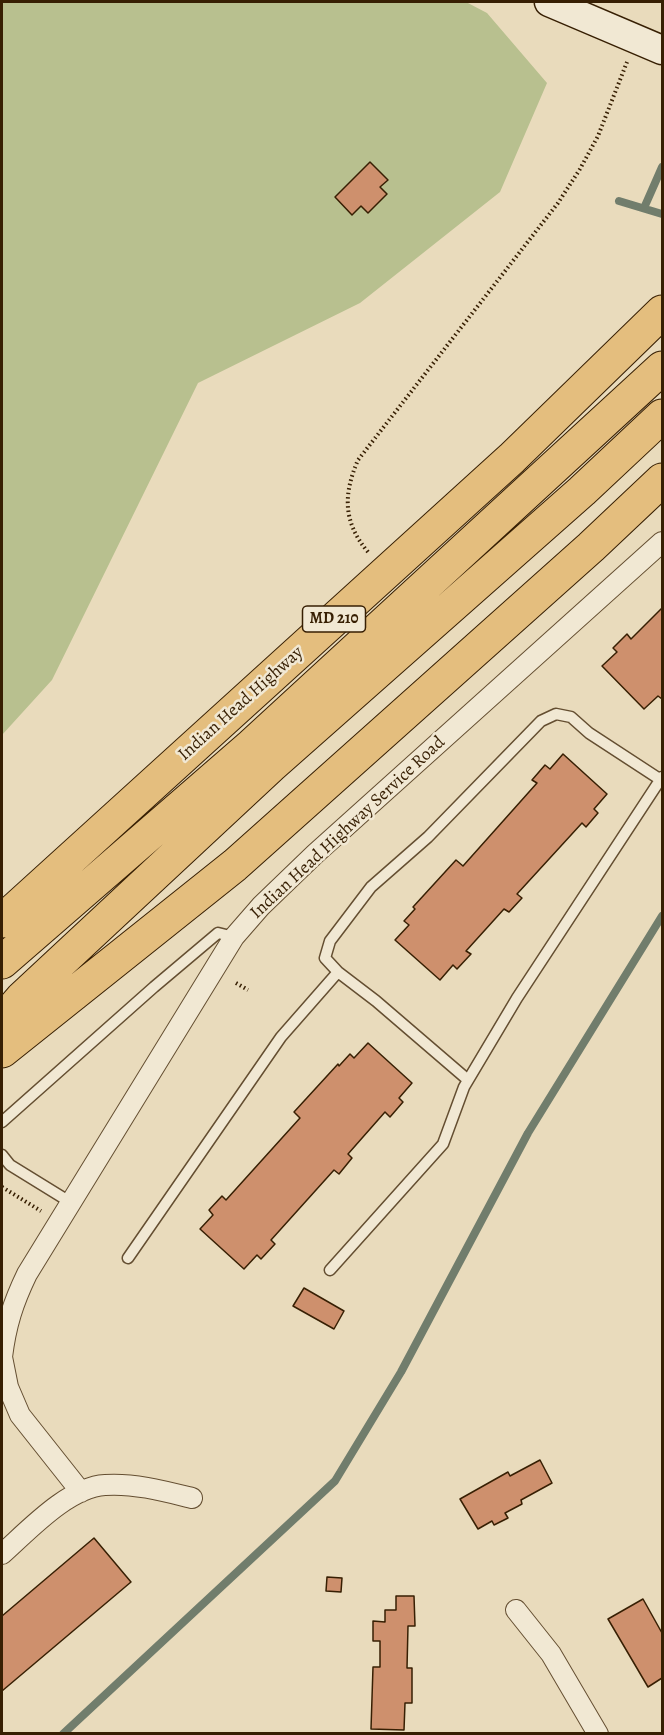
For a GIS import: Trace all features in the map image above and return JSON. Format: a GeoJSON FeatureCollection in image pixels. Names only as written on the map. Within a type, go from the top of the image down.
{"type":"FeatureCollection","features":[{"type":"Feature","properties":{"kind":"highway","name":"Indian Head Highway"},"geometry":{"type":"LineString","coordinates":[[2,921],[512,458],[663,312]]}},
{"type":"Feature","properties":{"kind":"highway"},"geometry":{"type":"LineString","coordinates":[[2,962],[252,745],[663,368]]}},
{"type":"Feature","properties":{"kind":"highway"},"geometry":{"type":"LineString","coordinates":[[2,1021],[22,998],[271,766],[582,491],[663,416]]}},
{"type":"Feature","properties":{"kind":"highway"},"geometry":{"type":"LineString","coordinates":[[2,1051],[235,865],[663,480]]}},
{"type":"Feature","properties":{"kind":"main road"},"geometry":{"type":"LineString","coordinates":[[549,2],[654,43]]}},
{"type":"Feature","properties":{"kind":"street","name":"Indian Head Highway Service Road"},"geometry":{"type":"LineString","coordinates":[[81,1492],[20,1415],[8,1387],[2,1357],[6,1326],[13,1303],[27,1274],[70,1202],[234,937],[261,906],[315,854],[663,542]]}},
{"type":"Feature","properties":{"kind":"street"},"geometry":{"type":"LineString","coordinates":[[2,1554],[72,1495],[103,1485],[153,1488],[192,1498]]}},
{"type":"Feature","properties":{"kind":"street"},"geometry":{"type":"LineString","coordinates":[[516,1610],[551,1654],[598,1734]]}},
{"type":"Feature","properties":{"kind":"lane"},"geometry":{"type":"LineString","coordinates":[[330,1270],[443,1144],[464,1087],[517,998],[662,778],[590,734],[571,717],[556,714],[541,721],[428,837],[370,887],[330,941],[325,958],[338,972],[376,1001],[468,1080]]}},
{"type":"Feature","properties":{"kind":"lane"},"geometry":{"type":"LineString","coordinates":[[2,1122],[218,933],[234,937]]}},
{"type":"Feature","properties":{"kind":"lane"},"geometry":{"type":"LineString","coordinates":[[128,1258],[281,1037],[338,972]]}},
{"type":"Feature","properties":{"kind":"lane"},"geometry":{"type":"LineString","coordinates":[[2,1155],[10,1165],[70,1202]]}},
{"type":"Feature","properties":{"kind":"path"},"geometry":{"type":"LineString","coordinates":[[387,571],[356,536],[348,513],[350,478],[358,460],[558,202],[654,43]]}},
{"type":"Feature","properties":{"kind":"path"},"geometry":{"type":"LineString","coordinates":[[236,983],[248,990]]}},
{"type":"Feature","properties":{"kind":"path"},"geometry":{"type":"LineString","coordinates":[[2,1187],[42,1212]]}},
{"type":"Feature","properties":{"kind":"green space"},"geometry":{"type":"Polygon","coordinates":[[[2,2],[466,2],[487,13],[547,83],[500,192],[360,303],[198,383],[52,680],[2,735],[2,2]]]}},
{"type":"Feature","properties":{"kind":"building"},"geometry":{"type":"Polygon","coordinates":[[[370,162],[388,180],[380,187],[387,194],[368,213],[361,206],[352,215],[335,197],[370,162]]]}},
{"type":"Feature","properties":{"kind":"building"},"geometry":{"type":"Polygon","coordinates":[[[662,608],[662,699],[658,696],[644,709],[602,666],[617,652],[613,648],[627,634],[631,639],[662,608]]]}},
{"type":"Feature","properties":{"kind":"building"},"geometry":{"type":"Polygon","coordinates":[[[563,754],[607,794],[594,809],[598,813],[586,827],[582,823],[517,894],[522,898],[509,912],[504,909],[466,951],[471,954],[457,969],[453,965],[440,980],[395,940],[409,925],[404,921],[415,909],[413,907],[456,860],[463,866],[537,783],[532,780],[545,765],[550,769],[563,754]]]}},
{"type":"Feature","properties":{"kind":"building"},"geometry":{"type":"Polygon","coordinates":[[[368,1043],[412,1083],[399,1098],[403,1102],[390,1117],[385,1112],[348,1154],[352,1158],[339,1174],[334,1170],[271,1240],[275,1244],[261,1259],[257,1255],[244,1269],[200,1229],[213,1215],[209,1210],[222,1196],[226,1200],[300,1118],[294,1112],[338,1064],[339,1066],[350,1054],[354,1058],[368,1043]]]}},
{"type":"Feature","properties":{"kind":"building"},"geometry":{"type":"Polygon","coordinates":[[[304,1288],[344,1311],[334,1329],[293,1306],[304,1288]]]}},
{"type":"Feature","properties":{"kind":"building"},"geometry":{"type":"Polygon","coordinates":[[[540,1460],[552,1483],[521,1500],[522,1504],[505,1513],[508,1518],[494,1525],[492,1521],[478,1529],[460,1499],[508,1472],[510,1476],[540,1460]]]}},
{"type":"Feature","properties":{"kind":"building"},"geometry":{"type":"Polygon","coordinates":[[[94,1538],[131,1582],[2,1691],[2,1616],[94,1538]]]}},
{"type":"Feature","properties":{"kind":"building"},"geometry":{"type":"Polygon","coordinates":[[[327,1577],[342,1578],[341,1592],[326,1591],[327,1577]]]}},
{"type":"Feature","properties":{"kind":"building"},"geometry":{"type":"Polygon","coordinates":[[[396,1596],[414,1596],[415,1626],[408,1626],[407,1668],[412,1668],[412,1703],[405,1703],[404,1730],[371,1729],[373,1667],[380,1667],[380,1641],[373,1641],[373,1621],[385,1622],[385,1610],[396,1610],[396,1596]]]}},
{"type":"Feature","properties":{"kind":"building"},"geometry":{"type":"Polygon","coordinates":[[[643,1599],[662,1633],[662,1678],[648,1687],[608,1619],[643,1599]]]}},
{"type":"Feature","properties":{"kind":"waterway"},"geometry":{"type":"LineString","coordinates":[[644,208],[662,167]]}},
{"type":"Feature","properties":{"kind":"waterway"},"geometry":{"type":"LineString","coordinates":[[619,201],[662,214]]}},
{"type":"Feature","properties":{"kind":"waterway"},"geometry":{"type":"LineString","coordinates":[[63,1734],[335,1481],[401,1372],[528,1133],[662,916]]}}]}
